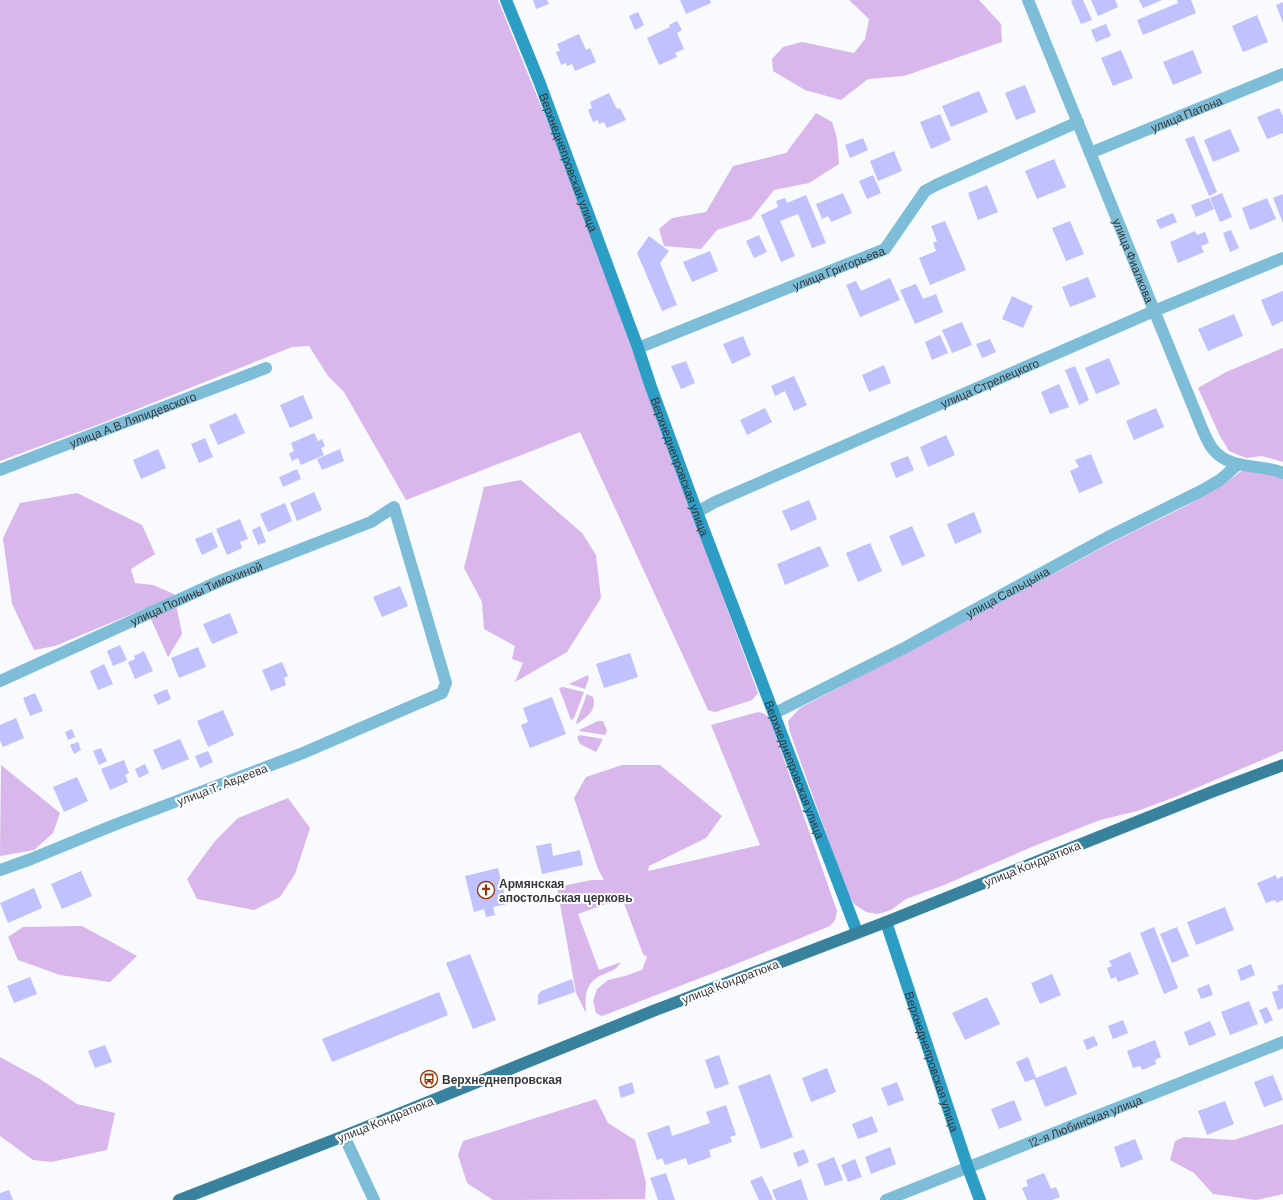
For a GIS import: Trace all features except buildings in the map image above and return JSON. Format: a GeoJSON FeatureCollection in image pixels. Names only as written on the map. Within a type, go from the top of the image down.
{"type":"FeatureCollection","features":[{"type":"Feature","properties":{"kind":"main road","name":"улица Кондратюка"},"geometry":{"type":"LineString","coordinates":[[179,1200],[344,1136],[653,1011],[856,932],[886,922],[1283,764]]}},
{"type":"Feature","properties":{"kind":"street","name":"Верхнеднепровская улица"},"geometry":{"type":"LineString","coordinates":[[506,0],[539,82],[697,512],[856,932]]}},
{"type":"Feature","properties":{"kind":"street","name":"улица Фиалкова"},"geometry":{"type":"LineString","coordinates":[[1028,0],[1201,426],[1212,448],[1221,457],[1237,464],[1274,469],[1283,473]]}},
{"type":"Feature","properties":{"kind":"street","name":"улица Патона"},"geometry":{"type":"LineString","coordinates":[[1090,153],[1283,74]]}},
{"type":"Feature","properties":{"kind":"street","name":"улица Григорьева"},"geometry":{"type":"LineString","coordinates":[[638,348],[885,249],[925,191],[1078,122]]}},
{"type":"Feature","properties":{"kind":"street","name":"улица Стрелецкого"},"geometry":{"type":"LineString","coordinates":[[697,512],[715,502],[1154,311],[1283,258]]}},
{"type":"Feature","properties":{"kind":"street","name":"улица А.В.Ляпидевского"},"geometry":{"type":"LineString","coordinates":[[0,470],[266,368]]}},
{"type":"Feature","properties":{"kind":"street","name":"улица Сальцына"},"geometry":{"type":"LineString","coordinates":[[774,713],[906,647],[1108,537],[1201,491],[1220,480],[1237,464]]}},
{"type":"Feature","properties":{"kind":"street","name":"улица Полины Тимохиной"},"geometry":{"type":"LineString","coordinates":[[0,681],[222,580],[371,522],[394,507],[443,669],[446,683],[442,692]]}},
{"type":"Feature","properties":{"kind":"street","name":"улица Т. Авдеева"},"geometry":{"type":"LineString","coordinates":[[0,870],[304,753],[442,692]]}},
{"type":"Feature","properties":{"kind":"street","name":"Верхнеднепровская улица"},"geometry":{"type":"LineString","coordinates":[[886,922],[980,1200]]}},
{"type":"Feature","properties":{"kind":"street","name":"12-я Любинская улица"},"geometry":{"type":"LineString","coordinates":[[886,1200],[1283,1042]]}},
{"type":"Feature","properties":{"kind":"street"},"geometry":{"type":"LineString","coordinates":[[344,1136],[374,1200]]}},
{"type":"Feature","properties":{"kind":"shaded area"},"geometry":{"type":"Polygon","coordinates":[[[0,0],[498,0],[575,190],[758,693],[752,700],[715,712],[708,710],[580,432],[406,500],[344,392],[328,376],[309,346],[292,347],[105,422],[0,461],[0,0]]]}},
{"type":"Feature","properties":{"kind":"shaded area"},"geometry":{"type":"Polygon","coordinates":[[[849,0],[979,0],[1001,24],[1002,42],[904,76],[868,79],[841,100],[805,90],[773,71],[772,59],[783,47],[802,42],[854,53],[865,39],[869,19],[849,0]]]}},
{"type":"Feature","properties":{"kind":"shaded area"},"geometry":{"type":"Polygon","coordinates":[[[816,113],[832,122],[837,138],[839,164],[809,183],[774,190],[751,219],[717,230],[701,249],[664,246],[659,229],[672,218],[706,212],[733,166],[786,153],[816,113]]]}},
{"type":"Feature","properties":{"kind":"shaded area"},"geometry":{"type":"Polygon","coordinates":[[[1283,348],[1283,462],[1262,456],[1246,458],[1229,451],[1220,436],[1198,388],[1226,372],[1283,348]]]}},
{"type":"Feature","properties":{"kind":"shaded area"},"geometry":{"type":"Polygon","coordinates":[[[1244,469],[1283,477],[1283,751],[1175,797],[1137,811],[1100,820],[1034,846],[944,885],[906,899],[891,910],[878,914],[866,912],[854,904],[847,892],[790,732],[788,721],[800,708],[1107,545],[1195,501],[1244,469]]]}},
{"type":"Feature","properties":{"kind":"shaded area"},"geometry":{"type":"Polygon","coordinates":[[[521,480],[582,533],[596,555],[601,598],[567,652],[515,682],[523,663],[512,659],[515,646],[484,629],[482,602],[464,568],[484,487],[521,480]]]}},
{"type":"Feature","properties":{"kind":"shaded area"},"geometry":{"type":"Polygon","coordinates":[[[77,493],[142,525],[155,554],[131,569],[135,583],[153,585],[174,594],[182,634],[168,657],[146,608],[55,646],[34,650],[12,604],[3,538],[20,503],[77,493]]]}},
{"type":"Feature","properties":{"kind":"shaded area"},"geometry":{"type":"Polygon","coordinates":[[[588,675],[589,678],[585,689],[569,684],[588,675]]]}},
{"type":"Feature","properties":{"kind":"shaded area"},"geometry":{"type":"Polygon","coordinates":[[[563,687],[584,692],[574,718],[571,720],[559,688],[563,687]]]}},
{"type":"Feature","properties":{"kind":"shaded area"},"geometry":{"type":"Polygon","coordinates":[[[587,694],[593,697],[594,706],[588,716],[577,724],[576,723],[587,694]]]}},
{"type":"Feature","properties":{"kind":"shaded area"},"geometry":{"type":"Polygon","coordinates":[[[758,712],[769,717],[837,911],[835,920],[830,926],[602,1016],[596,1013],[593,1001],[597,989],[608,980],[642,970],[647,957],[643,954],[622,898],[578,914],[599,970],[621,962],[615,969],[598,977],[590,985],[586,994],[586,1013],[576,993],[557,887],[592,880],[604,880],[598,869],[574,798],[586,777],[622,765],[660,765],[722,816],[706,838],[649,866],[648,871],[760,845],[711,725],[758,712]]]}},
{"type":"Feature","properties":{"kind":"shaded area"},"geometry":{"type":"Polygon","coordinates":[[[598,721],[603,721],[607,731],[605,735],[579,731],[579,730],[598,721]]]}},
{"type":"Feature","properties":{"kind":"shaded area"},"geometry":{"type":"Polygon","coordinates":[[[580,735],[603,739],[596,752],[580,744],[577,737],[580,735]]]}},
{"type":"Feature","properties":{"kind":"shaded area"},"geometry":{"type":"Polygon","coordinates":[[[1,765],[60,813],[53,833],[34,850],[0,856],[1,765]]]}},
{"type":"Feature","properties":{"kind":"shaded area"},"geometry":{"type":"Polygon","coordinates":[[[288,798],[310,828],[295,874],[280,897],[254,910],[197,899],[187,879],[215,841],[238,818],[288,798]]]}},
{"type":"Feature","properties":{"kind":"shaded area"},"geometry":{"type":"Polygon","coordinates":[[[82,926],[137,956],[110,982],[60,975],[18,960],[8,937],[23,927],[82,926]]]}},
{"type":"Feature","properties":{"kind":"shaded area"},"geometry":{"type":"Polygon","coordinates":[[[0,1057],[40,1079],[77,1104],[115,1113],[107,1150],[51,1162],[33,1160],[0,1136],[0,1057]]]}},
{"type":"Feature","properties":{"kind":"shaded area"},"geometry":{"type":"Polygon","coordinates":[[[596,1099],[608,1123],[635,1140],[646,1183],[645,1199],[493,1200],[467,1183],[458,1155],[463,1141],[596,1099]]]}},
{"type":"Feature","properties":{"kind":"shaded area"},"geometry":{"type":"Polygon","coordinates":[[[1283,1124],[1283,1194],[1256,1200],[1213,1194],[1194,1173],[1170,1160],[1175,1141],[1184,1137],[1234,1140],[1283,1124]]]}},
{"type":"Feature","properties":{"kind":"place","name":"Армянская апостольская церковь"},"geometry":{"type":"Point","coordinates":[486,890]}},
{"type":"Feature","properties":{"kind":"place","name":"Верхнеднепровская"},"geometry":{"type":"Point","coordinates":[429,1079]}}]}
